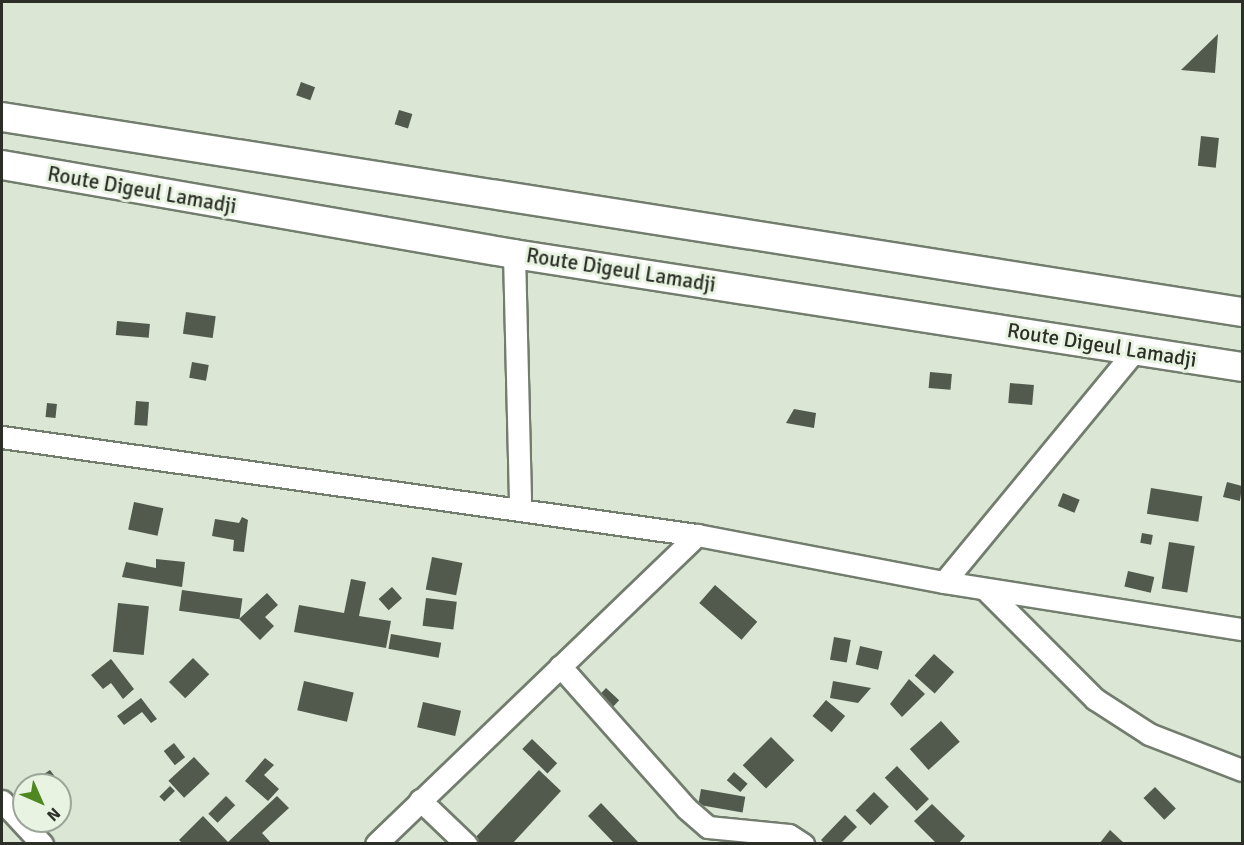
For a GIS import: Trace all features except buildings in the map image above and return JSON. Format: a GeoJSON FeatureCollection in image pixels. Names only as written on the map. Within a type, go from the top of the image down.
{"type":"FeatureCollection","features":[{"type":"Feature","properties":{"kind":"main road"},"geometry":{"type":"LineString","coordinates":[[2,117],[1242,312]]}},
{"type":"Feature","properties":{"kind":"main road","name":"Route Digeul Lamadji"},"geometry":{"type":"LineString","coordinates":[[2,165],[514,254],[1242,367]]}},
{"type":"Feature","properties":{"kind":"street"},"geometry":{"type":"LineString","coordinates":[[514,254],[520,507]]}},
{"type":"Feature","properties":{"kind":"street"},"geometry":{"type":"LineString","coordinates":[[944,582],[1136,350]]}},
{"type":"Feature","properties":{"kind":"street"},"geometry":{"type":"LineString","coordinates":[[2,436],[520,507],[697,535],[985,589],[1242,629]]}},
{"type":"Feature","properties":{"kind":"street"},"geometry":{"type":"LineString","coordinates":[[376,843],[697,535]]}},
{"type":"Feature","properties":{"kind":"street"},"geometry":{"type":"LineString","coordinates":[[985,589],[1095,699],[1149,734],[1242,770]]}},
{"type":"Feature","properties":{"kind":"street"},"geometry":{"type":"LineString","coordinates":[[560,666],[686,808],[708,827],[789,835],[803,843]]}},
{"type":"Feature","properties":{"kind":"street"},"geometry":{"type":"LineString","coordinates":[[420,800],[466,843]]}},
{"type":"Feature","properties":{"kind":"street"},"geometry":{"type":"LineString","coordinates":[[2,801],[42,843]]}}]}
